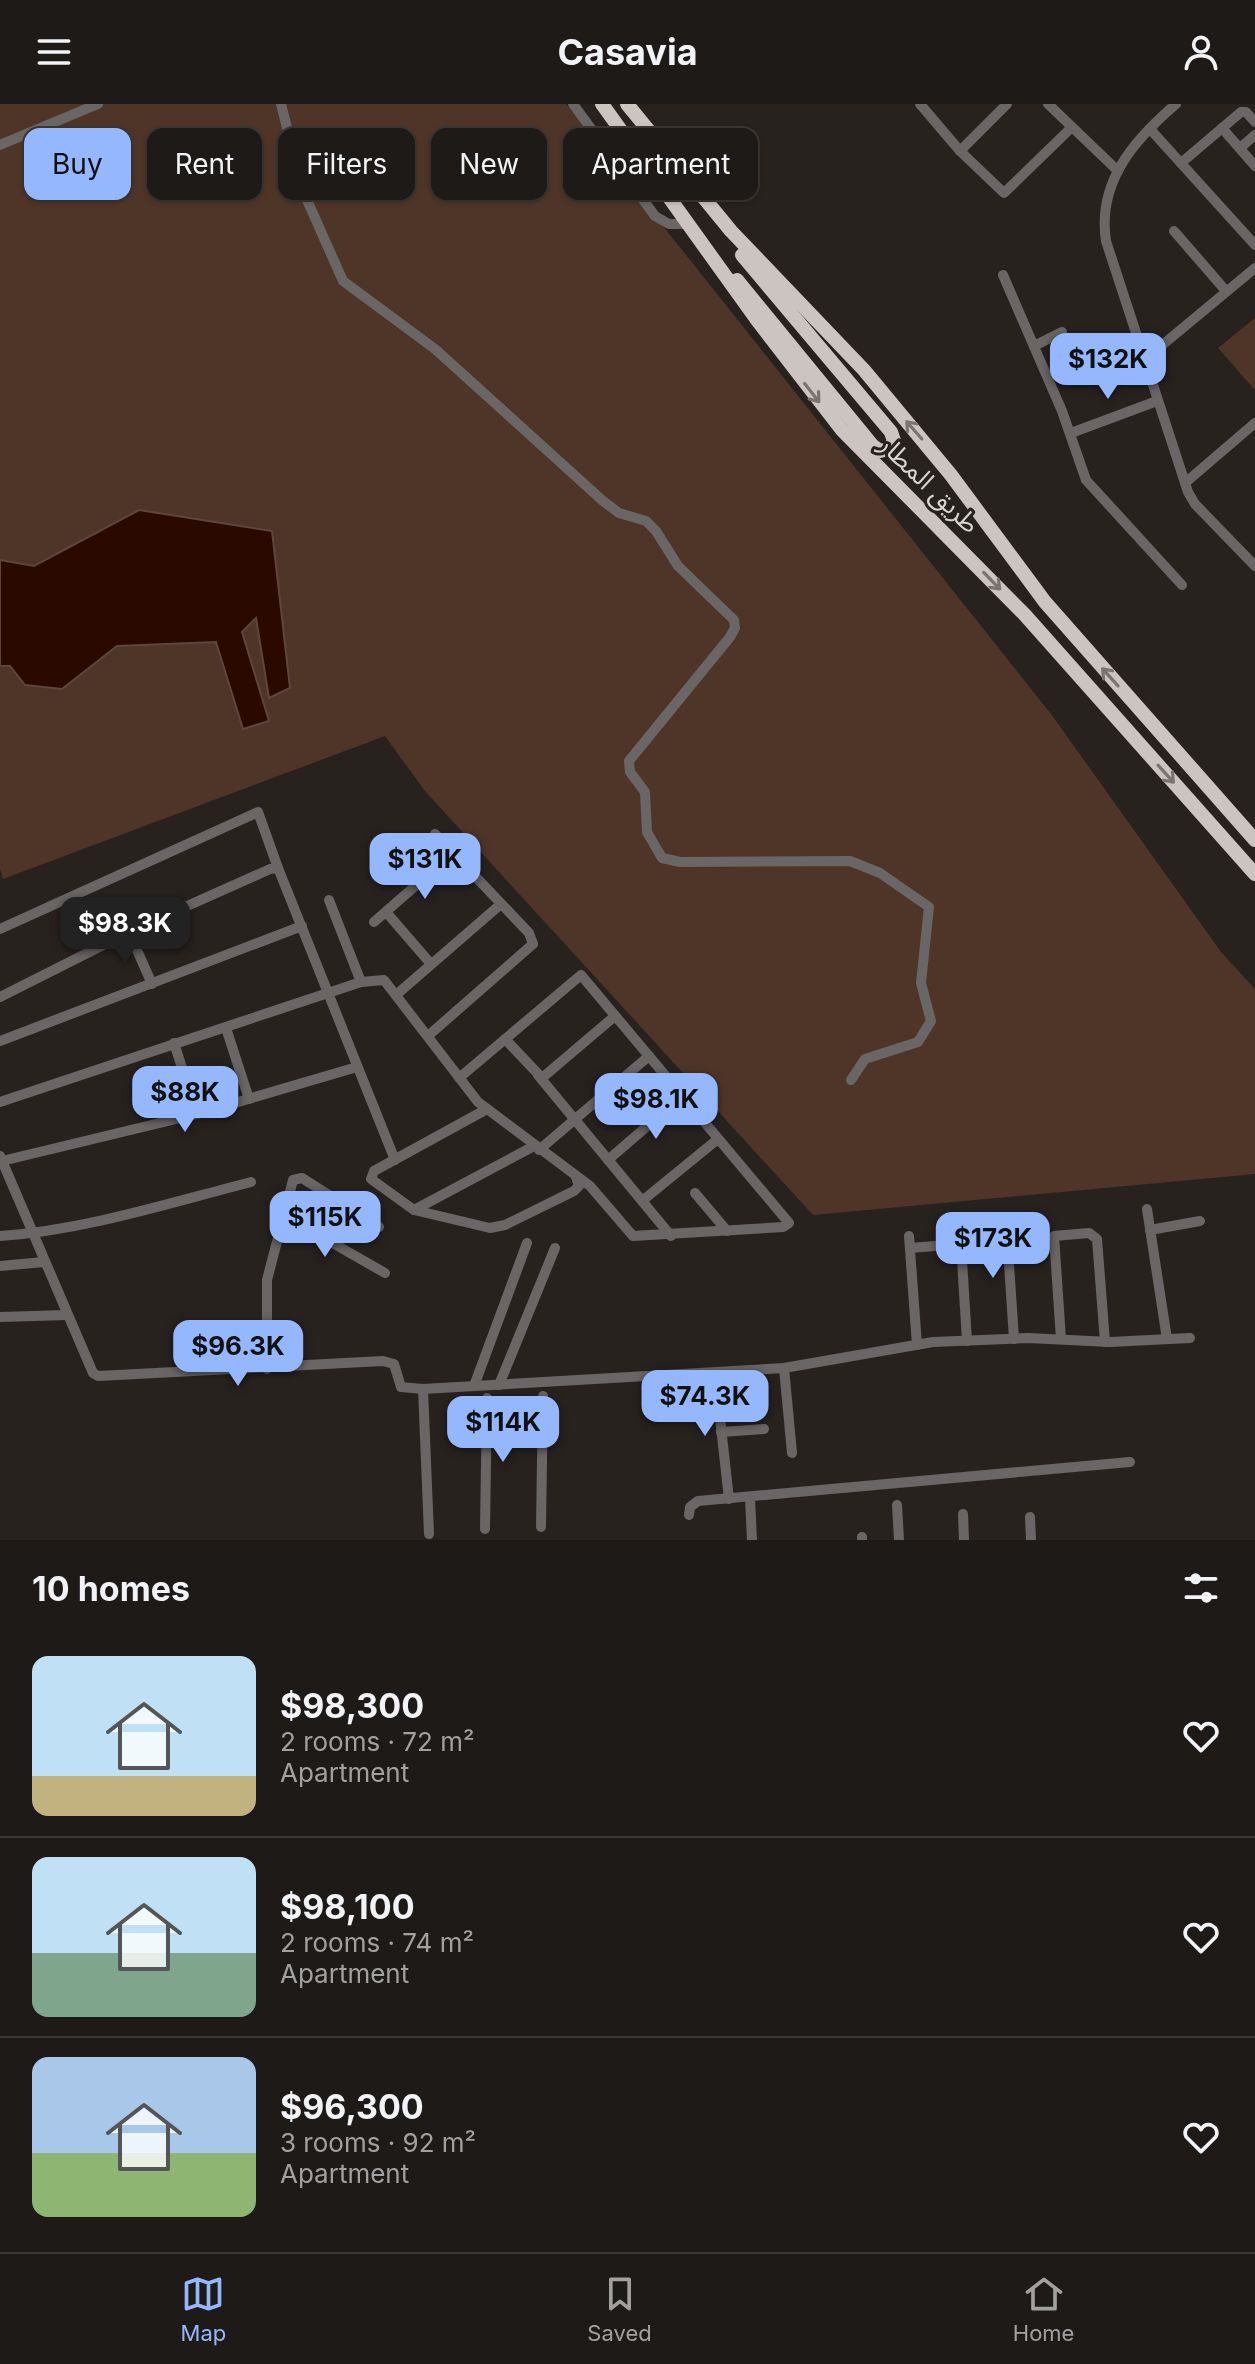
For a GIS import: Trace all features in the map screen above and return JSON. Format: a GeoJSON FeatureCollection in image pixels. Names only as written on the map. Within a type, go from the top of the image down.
{"type":"FeatureCollection","features":[{"type":"Feature","properties":{"kind":"highway","name":"طريق المطار"},"geometry":{"type":"LineString","coordinates":[[602,104],[620,128]]}},
{"type":"Feature","properties":{"kind":"highway","name":"طريق المطار"},"geometry":{"type":"LineString","coordinates":[[627,104],[646,128]]}},
{"type":"Feature","properties":{"kind":"highway","name":"طريق المطار"},"geometry":{"type":"LineString","coordinates":[[672,200],[842,430],[1025,615],[1255,874]]}},
{"type":"Feature","properties":{"kind":"highway"},"geometry":{"type":"LineString","coordinates":[[675,200],[872,445],[880,451],[889,449],[894,441],[891,432],[724,235],[698,200]]}},
{"type":"Feature","properties":{"kind":"highway","name":"طريق المطار"},"geometry":{"type":"LineString","coordinates":[[705,200],[857,362],[951,475],[1045,602],[1255,840]]}},
{"type":"Feature","properties":{"kind":"street"},"geometry":{"type":"LineString","coordinates":[[0,145],[98,104]]}},
{"type":"Feature","properties":{"kind":"street"},"geometry":{"type":"LineString","coordinates":[[281,104],[303,191],[343,281],[435,349],[603,501],[619,513],[646,521],[678,566],[734,620],[735,628],[730,637],[629,761],[630,772],[645,792],[647,832],[662,858],[680,862],[850,861],[880,873],[929,907],[921,983],[931,1021],[918,1042],[865,1059],[851,1080]]}},
{"type":"Feature","properties":{"kind":"street"},"geometry":{"type":"LineString","coordinates":[[573,104],[655,216],[669,224],[688,224]]}},
{"type":"Feature","properties":{"kind":"street"},"geometry":{"type":"LineString","coordinates":[[920,104],[960,151],[1004,193],[1071,128]]}},
{"type":"Feature","properties":{"kind":"street"},"geometry":{"type":"LineString","coordinates":[[960,151],[1007,104]]}},
{"type":"Feature","properties":{"kind":"street"},"geometry":{"type":"LineString","coordinates":[[1048,104],[1118,171]]}},
{"type":"Feature","properties":{"kind":"street"},"geometry":{"type":"LineString","coordinates":[[1168,106],[1118,171],[1107,195],[1105,232],[1143,361],[1185,483],[1195,504],[1251,553],[1255,566]]}},
{"type":"Feature","properties":{"kind":"street"},"geometry":{"type":"LineString","coordinates":[[1181,163],[1243,111],[1255,122]]}},
{"type":"Feature","properties":{"kind":"street"},"geometry":{"type":"LineString","coordinates":[[1222,128],[1255,166]]}},
{"type":"Feature","properties":{"kind":"street"},"geometry":{"type":"LineString","coordinates":[[1150,129],[1255,245]]}},
{"type":"Feature","properties":{"kind":"street"},"geometry":{"type":"LineString","coordinates":[[1240,148],[1255,135]]}},
{"type":"Feature","properties":{"kind":"street"},"geometry":{"type":"LineString","coordinates":[[1174,231],[1226,291]]}},
{"type":"Feature","properties":{"kind":"street"},"geometry":{"type":"LineString","coordinates":[[1143,361],[1255,268]]}},
{"type":"Feature","properties":{"kind":"street"},"geometry":{"type":"LineString","coordinates":[[1003,275],[1071,433],[1080,468],[1099,498],[1182,585]]}},
{"type":"Feature","properties":{"kind":"street"},"geometry":{"type":"LineString","coordinates":[[1034,346],[1062,332]]}},
{"type":"Feature","properties":{"kind":"street"},"geometry":{"type":"LineString","coordinates":[[1071,433],[1157,401]]}},
{"type":"Feature","properties":{"kind":"street"},"geometry":{"type":"LineString","coordinates":[[1185,483],[1255,423]]}},
{"type":"Feature","properties":{"kind":"street"},"geometry":{"type":"LineString","coordinates":[[0,929],[258,812],[395,1160]]}},
{"type":"Feature","properties":{"kind":"street"},"geometry":{"type":"LineString","coordinates":[[429,1035],[533,944],[529,933],[435,834]]}},
{"type":"Feature","properties":{"kind":"street"},"geometry":{"type":"LineString","coordinates":[[374,922],[453,853]]}},
{"type":"Feature","properties":{"kind":"street"},"geometry":{"type":"LineString","coordinates":[[0,997],[129,932],[278,868]]}},
{"type":"Feature","properties":{"kind":"street"},"geometry":{"type":"LineString","coordinates":[[329,900],[361,982]]}},
{"type":"Feature","properties":{"kind":"street"},"geometry":{"type":"LineString","coordinates":[[396,995],[501,904]]}},
{"type":"Feature","properties":{"kind":"street"},"geometry":{"type":"LineString","coordinates":[[386,912],[431,964]]}},
{"type":"Feature","properties":{"kind":"street"},"geometry":{"type":"LineString","coordinates":[[0,1041],[302,926]]}},
{"type":"Feature","properties":{"kind":"street"},"geometry":{"type":"LineString","coordinates":[[129,932],[152,984]]}},
{"type":"Feature","properties":{"kind":"street"},"geometry":{"type":"LineString","coordinates":[[0,1102],[361,982],[384,980],[459,1078],[487,1109],[597,1193],[627,1233],[638,1238],[671,1236],[783,1227],[789,1223],[581,975],[459,1078]]}},
{"type":"Feature","properties":{"kind":"street"},"geometry":{"type":"LineString","coordinates":[[538,1075],[545,1077],[615,1016]]}},
{"type":"Feature","properties":{"kind":"street"},"geometry":{"type":"LineString","coordinates":[[226,1028],[249,1099]]}},
{"type":"Feature","properties":{"kind":"street"},"geometry":{"type":"LineString","coordinates":[[505,1039],[671,1236]]}},
{"type":"Feature","properties":{"kind":"street"},"geometry":{"type":"LineString","coordinates":[[174,1043],[197,1114]]}},
{"type":"Feature","properties":{"kind":"street"},"geometry":{"type":"LineString","coordinates":[[414,1210],[537,1148],[649,1056]]}},
{"type":"Feature","properties":{"kind":"street"},"geometry":{"type":"LineString","coordinates":[[357,1067],[197,1114],[1,1159],[93,1373],[98,1376],[391,1362],[401,1387],[423,1389],[784,1368],[917,1345],[967,1341],[1061,1339],[1105,1342],[1190,1338]]}},
{"type":"Feature","properties":{"kind":"street"},"geometry":{"type":"LineString","coordinates":[[608,1160],[682,1096]]}},
{"type":"Feature","properties":{"kind":"street"},"geometry":{"type":"LineString","coordinates":[[487,1109],[369,1176],[414,1210],[496,1227],[574,1191],[579,1186],[576,1177]]}},
{"type":"Feature","properties":{"kind":"street"},"geometry":{"type":"LineString","coordinates":[[642,1201],[718,1139]]}},
{"type":"Feature","properties":{"kind":"street"},"geometry":{"type":"LineString","coordinates":[[267,1369],[267,1280],[293,1180],[299,1176],[379,1227]]}},
{"type":"Feature","properties":{"kind":"street"},"geometry":{"type":"LineString","coordinates":[[0,1236],[32,1234],[251,1182]]}},
{"type":"Feature","properties":{"kind":"street"},"geometry":{"type":"LineString","coordinates":[[695,1193],[727,1231]]}},
{"type":"Feature","properties":{"kind":"street"},"geometry":{"type":"LineString","coordinates":[[1147,1209],[1167,1339]]}},
{"type":"Feature","properties":{"kind":"street"},"geometry":{"type":"LineString","coordinates":[[282,1214],[385,1273]]}},
{"type":"Feature","properties":{"kind":"street"},"geometry":{"type":"LineString","coordinates":[[1006,1219],[1014,1339]]}},
{"type":"Feature","properties":{"kind":"street"},"geometry":{"type":"LineString","coordinates":[[1150,1230],[1200,1221]]}},
{"type":"Feature","properties":{"kind":"street"},"geometry":{"type":"LineString","coordinates":[[1061,1339],[1054,1236],[1089,1233],[1097,1239],[1105,1342]]}},
{"type":"Feature","properties":{"kind":"street"},"geometry":{"type":"LineString","coordinates":[[909,1236],[917,1345]]}},
{"type":"Feature","properties":{"kind":"street"},"geometry":{"type":"LineString","coordinates":[[474,1386],[527,1243]]}},
{"type":"Feature","properties":{"kind":"street"},"geometry":{"type":"LineString","coordinates":[[910,1248],[961,1244],[967,1341]]}},
{"type":"Feature","properties":{"kind":"street"},"geometry":{"type":"LineString","coordinates":[[499,1385],[555,1248]]}},
{"type":"Feature","properties":{"kind":"street"},"geometry":{"type":"LineString","coordinates":[[0,1266],[44,1262]]}},
{"type":"Feature","properties":{"kind":"street"},"geometry":{"type":"LineString","coordinates":[[0,1317],[67,1315]]}},
{"type":"Feature","properties":{"kind":"street"},"geometry":{"type":"LineString","coordinates":[[784,1368],[792,1453]]}},
{"type":"Feature","properties":{"kind":"street"},"geometry":{"type":"LineString","coordinates":[[715,1373],[729,1499]]}},
{"type":"Feature","properties":{"kind":"street"},"geometry":{"type":"LineString","coordinates":[[423,1389],[429,1534]]}},
{"type":"Feature","properties":{"kind":"street"},"geometry":{"type":"LineString","coordinates":[[541,1527],[543,1396]]}},
{"type":"Feature","properties":{"kind":"street"},"geometry":{"type":"LineString","coordinates":[[485,1529],[487,1398]]}},
{"type":"Feature","properties":{"kind":"street"},"geometry":{"type":"LineString","coordinates":[[721,1432],[764,1429]]}},
{"type":"Feature","properties":{"kind":"street"},"geometry":{"type":"LineString","coordinates":[[689,1515],[690,1507],[698,1501],[1130,1462]]}},
{"type":"Feature","properties":{"kind":"street"},"geometry":{"type":"LineString","coordinates":[[750,1498],[752,1540]]}},
{"type":"Feature","properties":{"kind":"street"},"geometry":{"type":"LineString","coordinates":[[897,1505],[899,1540]]}},
{"type":"Feature","properties":{"kind":"street"},"geometry":{"type":"LineString","coordinates":[[963,1514],[964,1540]]}},
{"type":"Feature","properties":{"kind":"street"},"geometry":{"type":"LineString","coordinates":[[1030,1517],[1031,1540]]}},
{"type":"Feature","properties":{"kind":"shaded area"},"geometry":{"type":"Polygon","coordinates":[[[0,104],[566,104],[585,128],[563,128],[563,200],[642,200],[1051,714],[1221,952],[1255,989],[1255,1174],[813,1215],[425,791],[385,736],[3,879],[0,869],[0,104]]]}},
{"type":"Feature","properties":{"kind":"shaded area"},"geometry":{"type":"Polygon","coordinates":[[[1255,318],[1255,390],[1218,348],[1255,318]]]}},
{"type":"Feature","properties":{"kind":"shaded area"},"geometry":{"type":"Polygon","coordinates":[[[139,510],[272,531],[290,688],[269,698],[256,618],[242,632],[269,721],[243,729],[216,642],[117,646],[62,689],[25,685],[10,666],[0,666],[0,560],[34,566],[139,510]]]}}]}
